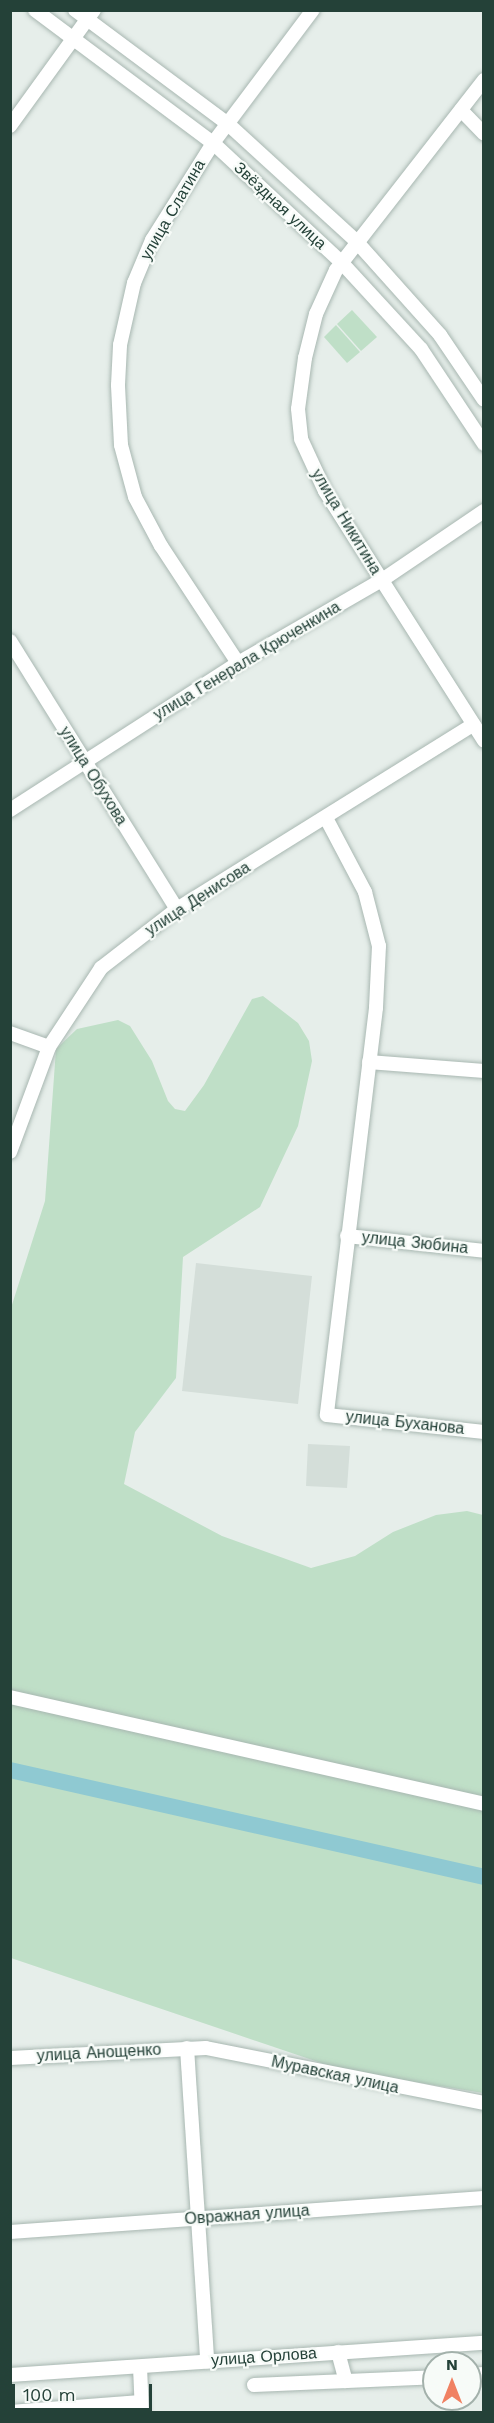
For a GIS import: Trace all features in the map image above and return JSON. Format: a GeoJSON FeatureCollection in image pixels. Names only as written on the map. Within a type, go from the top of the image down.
{"type":"FeatureCollection","features":[{"type":"Feature","properties":{"kind":"street","name":"Звёздная улица"},"geometry":{"type":"LineString","coordinates":[[35,10],[213,143],[341,262],[421,349],[483,444]]}},
{"type":"Feature","properties":{"kind":"street","name":"Звёздная улица"},"geometry":{"type":"LineString","coordinates":[[75,10],[91,15],[228,124],[356,242],[440,335],[483,400]]}},
{"type":"Feature","properties":{"kind":"street","name":"улица Слатина"},"geometry":{"type":"LineString","coordinates":[[238,663],[161,546],[135,497],[121,445],[118,385],[120,345],[134,283],[152,240],[213,143],[313,10]]}},
{"type":"Feature","properties":{"kind":"street"},"geometry":{"type":"LineString","coordinates":[[10,126],[91,15]]}},
{"type":"Feature","properties":{"kind":"street","name":"улица Никитина"},"geometry":{"type":"LineString","coordinates":[[483,80],[341,262],[316,314],[305,358],[298,409],[301,438],[311,464],[483,741]]}},
{"type":"Feature","properties":{"kind":"street"},"geometry":{"type":"LineString","coordinates":[[461,110],[483,134]]}},
{"type":"Feature","properties":{"kind":"street","name":"улица Генерала Крюченкина"},"geometry":{"type":"LineString","coordinates":[[10,810],[238,663],[382,580],[483,511]]}},
{"type":"Feature","properties":{"kind":"street","name":"улица Обухова"},"geometry":{"type":"LineString","coordinates":[[10,641],[83,763],[177,909]]}},
{"type":"Feature","properties":{"kind":"street","name":"улица Денисова"},"geometry":{"type":"LineString","coordinates":[[10,1152],[49,1047],[101,968],[177,909],[473,725]]}},
{"type":"Feature","properties":{"kind":"street"},"geometry":{"type":"LineString","coordinates":[[326,818],[365,892],[379,945],[369,1062],[347,1236]]}},
{"type":"Feature","properties":{"kind":"street"},"geometry":{"type":"LineString","coordinates":[[10,1033],[49,1047]]}},
{"type":"Feature","properties":{"kind":"street"},"geometry":{"type":"LineString","coordinates":[[369,1062],[483,1071]]}},
{"type":"Feature","properties":{"kind":"street","name":"улица Зюбина"},"geometry":{"type":"LineString","coordinates":[[347,1236],[483,1251]]}},
{"type":"Feature","properties":{"kind":"street","name":"улица Буханова"},"geometry":{"type":"LineString","coordinates":[[347,1236],[327,1415],[483,1432]]}},
{"type":"Feature","properties":{"kind":"street"},"geometry":{"type":"LineString","coordinates":[[10,1697],[483,1804]]}},
{"type":"Feature","properties":{"kind":"street"},"geometry":{"type":"LineString","coordinates":[[187,2048],[207,2361]]}},
{"type":"Feature","properties":{"kind":"street","name":"улица Анощенко"},"geometry":{"type":"LineString","coordinates":[[10,2058],[187,2048]]}},
{"type":"Feature","properties":{"kind":"street","name":"Муравская улица"},"geometry":{"type":"LineString","coordinates":[[187,2048],[258,2058],[483,2103]]}},
{"type":"Feature","properties":{"kind":"street","name":"Овражная улица"},"geometry":{"type":"LineString","coordinates":[[10,2232],[483,2199]]}},
{"type":"Feature","properties":{"kind":"street","name":"улица Орлова"},"geometry":{"type":"LineString","coordinates":[[10,2375],[483,2343]]}},
{"type":"Feature","properties":{"kind":"street","name":"улица Орлова"},"geometry":{"type":"LineString","coordinates":[[338,2352],[345,2380]]}},
{"type":"Feature","properties":{"kind":"street"},"geometry":{"type":"LineString","coordinates":[[10,2412],[142,2407],[140,2367]]}},
{"type":"Feature","properties":{"kind":"street"},"geometry":{"type":"LineString","coordinates":[[254,2385],[422,2377]]}},
{"type":"Feature","properties":{"kind":"shaded area"},"geometry":{"type":"Polygon","coordinates":[[[196,1263],[312,1276],[298,1404],[182,1391],[196,1263]]]}},
{"type":"Feature","properties":{"kind":"shaded area"},"geometry":{"type":"Polygon","coordinates":[[[308,1444],[350,1446],[347,1488],[306,1486],[308,1444]]]}},
{"type":"Feature","properties":{"kind":"green space"},"geometry":{"type":"Polygon","coordinates":[[[352,310],[377,337],[361,351],[337,324],[352,310]]]}},
{"type":"Feature","properties":{"kind":"green space"},"geometry":{"type":"Polygon","coordinates":[[[336,325],[360,352],[347,363],[324,337],[336,325]]]}},
{"type":"Feature","properties":{"kind":"green space"},"geometry":{"type":"Polygon","coordinates":[[[263,996],[298,1023],[309,1041],[312,1061],[298,1126],[260,1207],[183,1257],[176,1378],[135,1432],[124,1484],[222,1536],[311,1568],[355,1556],[393,1532],[436,1515],[467,1511],[483,1515],[483,2093],[342,2070],[11,1958],[10,1311],[45,1201],[56,1049],[77,1029],[118,1020],[130,1026],[152,1061],[168,1101],[175,1109],[185,1111],[204,1085],[252,999],[263,996]]]}},
{"type":"Feature","properties":{"kind":"waterway"},"geometry":{"type":"LineString","coordinates":[[10,1770],[484,1877]]}}]}
